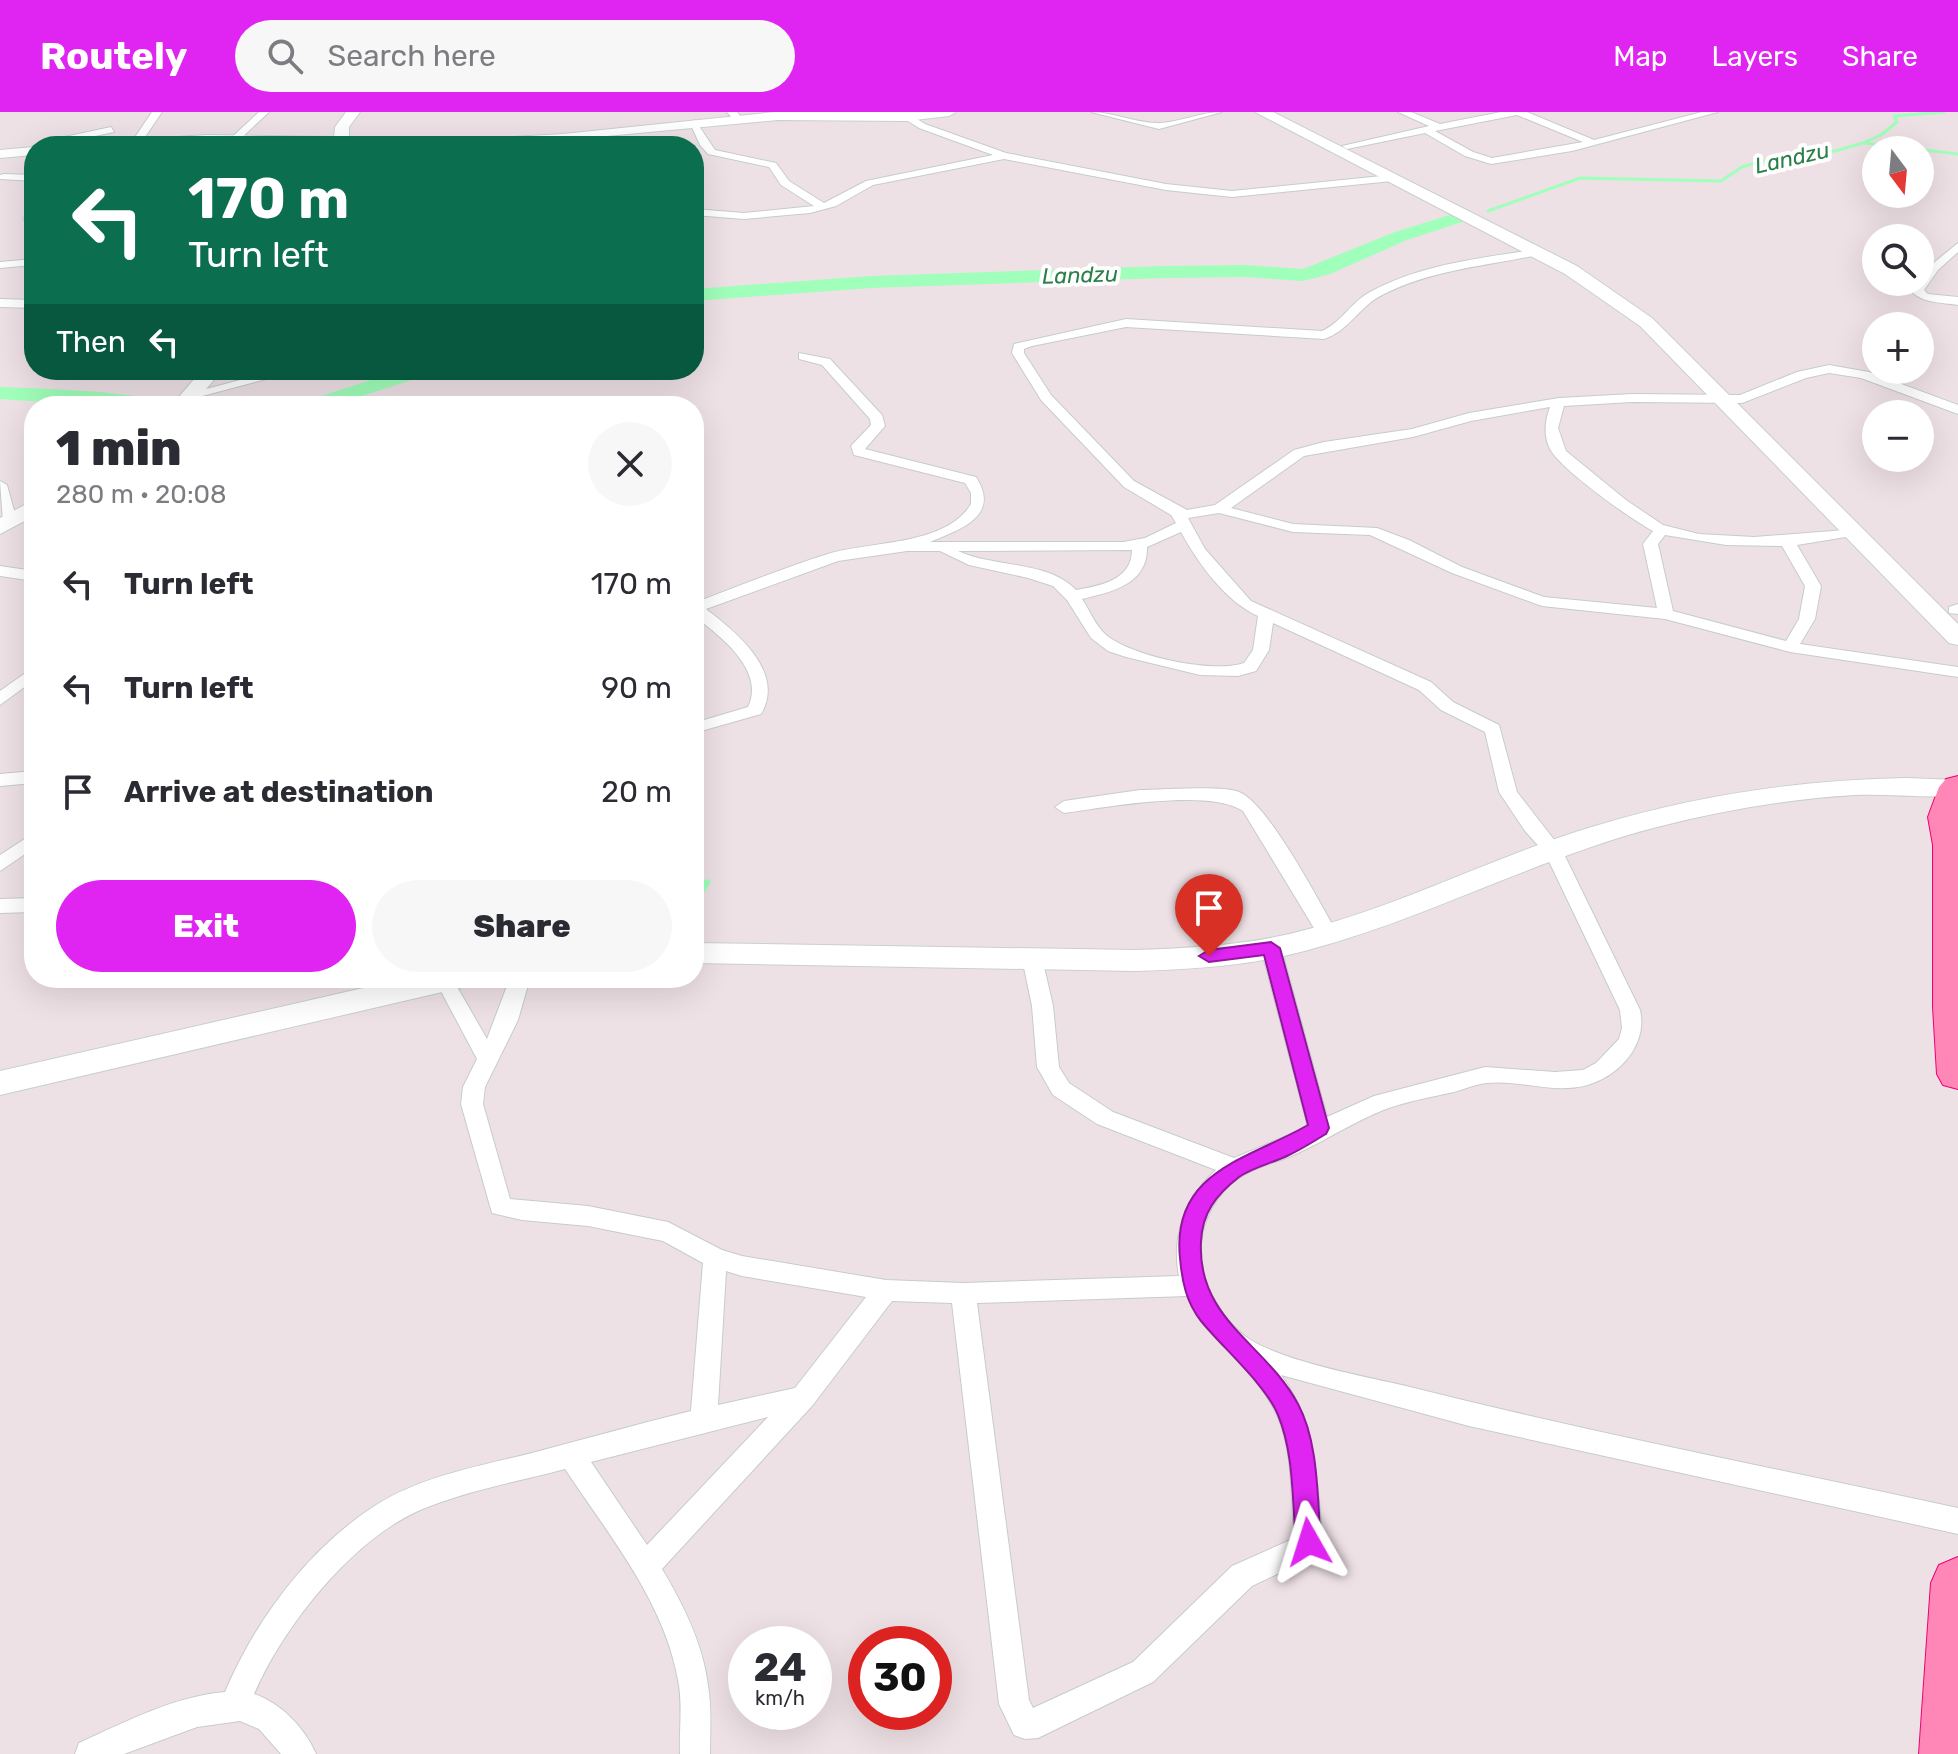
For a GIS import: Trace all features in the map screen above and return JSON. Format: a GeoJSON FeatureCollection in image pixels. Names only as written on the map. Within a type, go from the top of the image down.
{"type":"FeatureCollection","features":[{"type":"Feature","properties":{"kind":"highway"},"geometry":{"type":"LineString","coordinates":[[1957,787],[1951,795],[1946,817],[1954,847],[1953,1007],[1958,1074]]}},
{"type":"Feature","properties":{"kind":"highway"},"geometry":{"type":"LineString","coordinates":[[1948,1754],[1958,1583]]}},
{"type":"Feature","properties":{"kind":"street"},"geometry":{"type":"LineString","coordinates":[[141,136],[157,112]]}},
{"type":"Feature","properties":{"kind":"street"},"geometry":{"type":"LineString","coordinates":[[238,136],[264,112]]}},
{"type":"Feature","properties":{"kind":"street"},"geometry":{"type":"LineString","coordinates":[[341,136],[342,127],[353,112]]}},
{"type":"Feature","properties":{"kind":"street"},"geometry":{"type":"LineString","coordinates":[[605,136],[695,123],[731,114],[949,112]]}},
{"type":"Feature","properties":{"kind":"street"},"geometry":{"type":"LineString","coordinates":[[1096,112],[1159,126],[1217,112]]}},
{"type":"Feature","properties":{"kind":"street"},"geometry":{"type":"LineString","coordinates":[[1262,112],[1538,252],[1602,289],[1646,322],[1732,399],[1957,611]]}},
{"type":"Feature","properties":{"kind":"street"},"geometry":{"type":"LineString","coordinates":[[1278,112],[1548,249],[1621,291],[1675,334],[1853,532],[1958,638]]}},
{"type":"Feature","properties":{"kind":"street"},"geometry":{"type":"LineString","coordinates":[[1403,112],[1439,127]]}},
{"type":"Feature","properties":{"kind":"street"},"geometry":{"type":"LineString","coordinates":[[1347,146],[1518,112],[1591,142]]}},
{"type":"Feature","properties":{"kind":"street"},"geometry":{"type":"LineString","coordinates":[[1661,112],[1677,119]]}},
{"type":"Feature","properties":{"kind":"street"},"geometry":{"type":"LineString","coordinates":[[1427,130],[1469,154],[1491,161],[1591,142],[1713,112]]}},
{"type":"Feature","properties":{"kind":"street"},"geometry":{"type":"LineString","coordinates":[[902,114],[922,126],[1004,156],[1166,187],[1232,194],[1392,178]]}},
{"type":"Feature","properties":{"kind":"street"},"geometry":{"type":"LineString","coordinates":[[695,123],[701,136]]}},
{"type":"Feature","properties":{"kind":"street"},"geometry":{"type":"LineString","coordinates":[[82,136],[111,130]]}},
{"type":"Feature","properties":{"kind":"street"},"geometry":{"type":"LineString","coordinates":[[704,143],[712,152],[772,165],[785,183],[823,207]]}},
{"type":"Feature","properties":{"kind":"street"},"geometry":{"type":"LineString","coordinates":[[24,152],[0,154],[2,179],[24,178]]}},
{"type":"Feature","properties":{"kind":"street"},"geometry":{"type":"LineString","coordinates":[[704,212],[784,215],[823,207],[870,183],[1004,156]]}},
{"type":"Feature","properties":{"kind":"street"},"geometry":{"type":"LineString","coordinates":[[1958,246],[1934,268],[1917,291],[1925,297],[1958,301]]}},
{"type":"Feature","properties":{"kind":"street"},"geometry":{"type":"LineString","coordinates":[[963,1293],[1014,1704],[1025,1724],[1038,1723],[1143,1672],[1242,1576],[1307,1546],[1300,1451],[1289,1411],[1277,1392],[1206,1311],[1194,1286],[1190,1266],[1191,1227],[1200,1202],[1212,1187],[1235,1168],[1284,1149],[1319,1128],[1397,1097],[1485,1075],[1498,1074],[1555,1083],[1582,1079],[1612,1063],[1632,1038],[1634,1023],[1630,1010],[1553,850],[1532,827],[1508,792],[1493,729],[1447,706],[1425,686],[1245,604],[1226,585],[1180,519],[1129,484],[1046,397],[1018,347],[1078,331],[1126,323],[1324,335],[1350,318],[1358,305],[1375,293],[1426,273],[1538,252]]}},
{"type":"Feature","properties":{"kind":"street"},"geometry":{"type":"LineString","coordinates":[[0,265],[24,263]]}},
{"type":"Feature","properties":{"kind":"street"},"geometry":{"type":"LineString","coordinates":[[0,303],[24,304]]}},
{"type":"Feature","properties":{"kind":"street"},"geometry":{"type":"LineString","coordinates":[[803,356],[826,362],[877,418],[878,426],[858,446],[859,452],[971,480],[978,490],[980,503],[973,515],[907,546]]}},
{"type":"Feature","properties":{"kind":"street"},"geometry":{"type":"LineString","coordinates":[[704,604],[834,557],[907,546],[1139,546],[1180,519],[1219,509],[1299,453],[1324,446],[1413,433],[1469,417],[1559,402],[1632,398],[1732,399],[1829,369],[1864,375],[1958,410]]}},
{"type":"Feature","properties":{"kind":"street"},"geometry":{"type":"LineString","coordinates":[[189,396],[203,380]]}},
{"type":"Feature","properties":{"kind":"street"},"geometry":{"type":"LineString","coordinates":[[200,396],[258,380]]}},
{"type":"Feature","properties":{"kind":"street"},"geometry":{"type":"LineString","coordinates":[[1559,402],[1551,420],[1551,436],[1560,453],[1662,530],[1688,536],[1787,541],[1831,538],[1853,532]]}},
{"type":"Feature","properties":{"kind":"street"},"geometry":{"type":"LineString","coordinates":[[0,485],[5,524],[24,513]]}},
{"type":"Feature","properties":{"kind":"street"},"geometry":{"type":"LineString","coordinates":[[1219,509],[1293,528],[1372,531],[1404,543],[1457,570],[1542,601],[1666,614],[1790,647],[1958,672]]}},
{"type":"Feature","properties":{"kind":"street"},"geometry":{"type":"LineString","coordinates":[[1662,530],[1650,544],[1666,614]]}},
{"type":"Feature","properties":{"kind":"street"},"geometry":{"type":"LineString","coordinates":[[1787,541],[1813,586],[1807,619],[1790,647]]}},
{"type":"Feature","properties":{"kind":"street"},"geometry":{"type":"LineString","coordinates":[[1071,596],[1106,588],[1127,578],[1138,565],[1141,554],[1139,546]]}},
{"type":"Feature","properties":{"kind":"street"},"geometry":{"type":"LineString","coordinates":[[940,547],[957,557],[1059,584],[1071,596],[1097,635],[1112,647],[1145,658],[1225,672],[1249,668],[1259,657],[1266,616]]}},
{"type":"Feature","properties":{"kind":"street"},"geometry":{"type":"LineString","coordinates":[[0,571],[24,575]]}},
{"type":"Feature","properties":{"kind":"street"},"geometry":{"type":"LineString","coordinates":[[704,616],[740,647],[757,674],[761,694],[755,710],[704,725]]}},
{"type":"Feature","properties":{"kind":"street"},"geometry":{"type":"LineString","coordinates":[[0,700],[24,680]]}},
{"type":"Feature","properties":{"kind":"street"},"geometry":{"type":"LineString","coordinates":[[0,780],[24,778]]}},
{"type":"Feature","properties":{"kind":"street"},"geometry":{"type":"LineString","coordinates":[[704,953],[1181,958],[1271,948],[1327,933],[1642,820],[1730,803],[1840,788],[1909,784],[1957,787]]}},
{"type":"Feature","properties":{"kind":"street"},"geometry":{"type":"LineString","coordinates":[[1064,807],[1140,796],[1234,796],[1250,807],[1327,933]]}},
{"type":"Feature","properties":{"kind":"street"},"geometry":{"type":"LineString","coordinates":[[0,865],[24,847]]}},
{"type":"Feature","properties":{"kind":"street"},"geometry":{"type":"LineString","coordinates":[[0,906],[24,905]]}},
{"type":"Feature","properties":{"kind":"street"},"geometry":{"type":"LineString","coordinates":[[1271,948],[1319,1128]]}},
{"type":"Feature","properties":{"kind":"street"},"geometry":{"type":"LineString","coordinates":[[1032,958],[1043,1012],[1048,1068],[1058,1086],[1089,1109],[1128,1129],[1235,1168]]}},
{"type":"Feature","properties":{"kind":"street"},"geometry":{"type":"LineString","coordinates":[[0,1083],[410,988]]}},
{"type":"Feature","properties":{"kind":"street"},"geometry":{"type":"LineString","coordinates":[[453,988],[488,1060]]}},
{"type":"Feature","properties":{"kind":"street"},"geometry":{"type":"LineString","coordinates":[[517,988],[507,1020],[474,1087],[472,1104],[500,1206],[522,1211],[588,1216],[668,1232],[715,1258],[742,1266],[886,1290],[963,1293],[1194,1286]]}},
{"type":"Feature","properties":{"kind":"street"},"geometry":{"type":"LineString","coordinates":[[704,1417],[715,1258]]}},
{"type":"Feature","properties":{"kind":"street"},"geometry":{"type":"LineString","coordinates":[[644,1568],[803,1398],[886,1290]]}},
{"type":"Feature","properties":{"kind":"street"},"geometry":{"type":"LineString","coordinates":[[1234,1343],[1296,1370],[1469,1414],[1958,1521]]}},
{"type":"Feature","properties":{"kind":"street"},"geometry":{"type":"LineString","coordinates":[[235,1704],[249,1666],[270,1634],[322,1570],[360,1533],[390,1512],[427,1497],[704,1417],[803,1398]]}},
{"type":"Feature","properties":{"kind":"street"},"geometry":{"type":"LineString","coordinates":[[571,1455],[644,1568],[682,1641],[693,1680],[689,1751]]}},
{"type":"Feature","properties":{"kind":"street"},"geometry":{"type":"LineString","coordinates":[[90,1754],[163,1723],[235,1704],[259,1711],[301,1754]]}},
{"type":"Feature","properties":{"kind":"waterway","name":"Landzu"},"geometry":{"type":"LineString","coordinates":[[1488,211],[1580,178],[1721,181],[1742,167],[1762,161],[1835,151],[1863,143],[1881,135],[1897,122],[1894,116],[1944,112]]}},
{"type":"Feature","properties":{"kind":"waterway"},"geometry":{"type":"LineString","coordinates":[[1934,151],[1958,154]]}},
{"type":"Feature","properties":{"kind":"waterway","name":"Landzu"},"geometry":{"type":"LineString","coordinates":[[704,294],[871,282],[1165,272],[1245,271],[1303,275],[1324,270],[1401,236],[1456,218]]}},
{"type":"Feature","properties":{"kind":"waterway","name":"Landzu"},"geometry":{"type":"LineString","coordinates":[[341,396],[392,380]]}},
{"type":"Feature","properties":{"kind":"waterway","name":"Landzu"},"geometry":{"type":"LineString","coordinates":[[0,393],[54,396]]}},
{"type":"Feature","properties":{"kind":"waterway"},"geometry":{"type":"LineString","coordinates":[[704,882],[708,882],[704,888]]}},
{"type":"Feature","properties":{"kind":"route"},"geometry":{"type":"LineString","coordinates":[[1209,956],[1271,948],[1319,1128],[1284,1149],[1235,1168],[1212,1187],[1200,1202],[1191,1227],[1190,1247],[1194,1286],[1206,1311],[1277,1392],[1289,1411],[1300,1451],[1309,1542]]}}]}
